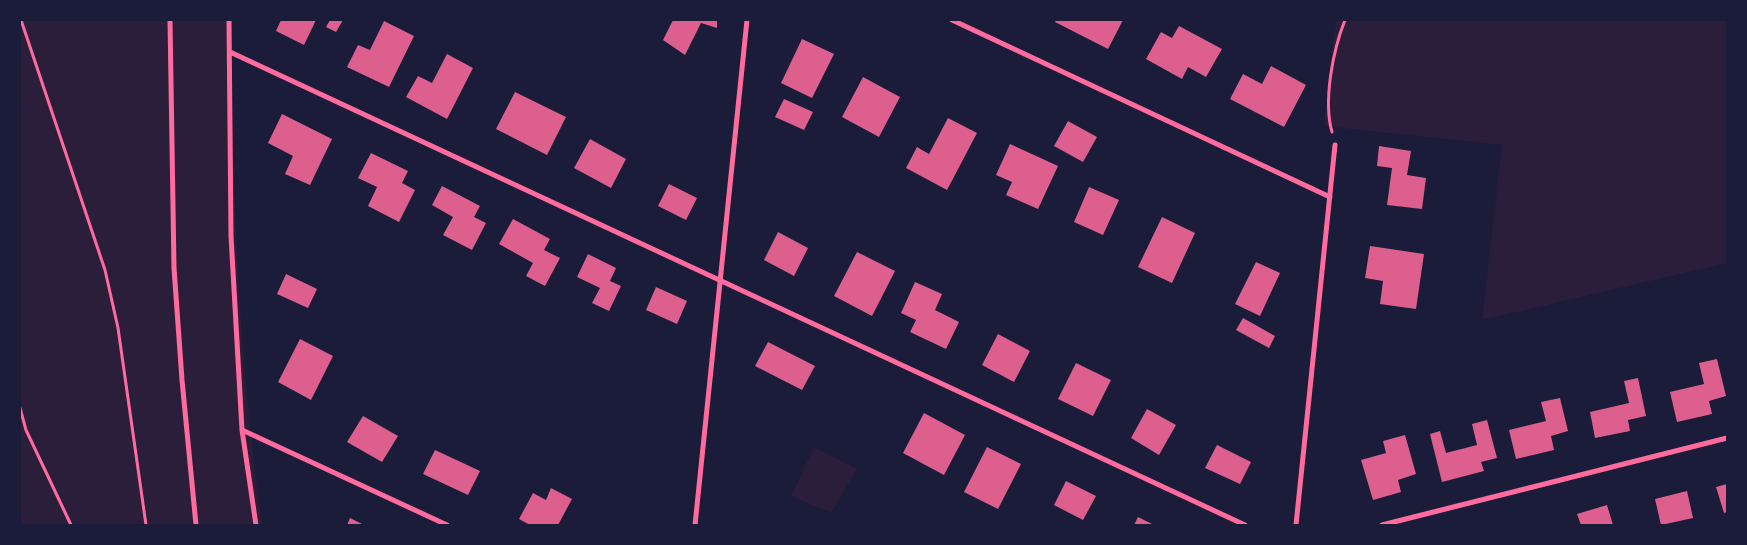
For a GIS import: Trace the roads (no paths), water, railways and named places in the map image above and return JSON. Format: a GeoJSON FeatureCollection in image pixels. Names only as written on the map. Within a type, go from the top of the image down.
{"type":"FeatureCollection","features":[{"type":"Feature","properties":{"kind":"street"},"geometry":{"type":"LineString","coordinates":[[170,20],[174,268],[182,380],[196,525]]}},
{"type":"Feature","properties":{"kind":"street"},"geometry":{"type":"LineString","coordinates":[[229,20],[231,236],[242,430],[256,525]]}},
{"type":"Feature","properties":{"kind":"street"},"geometry":{"type":"LineString","coordinates":[[695,525],[747,20]]}},
{"type":"Feature","properties":{"kind":"street"},"geometry":{"type":"LineString","coordinates":[[952,20],[1330,197]]}},
{"type":"Feature","properties":{"kind":"street"},"geometry":{"type":"LineString","coordinates":[[230,52],[1245,525]]}},
{"type":"Feature","properties":{"kind":"street"},"geometry":{"type":"LineString","coordinates":[[1296,525],[1335,145]]}},
{"type":"Feature","properties":{"kind":"street"},"geometry":{"type":"LineString","coordinates":[[242,430],[447,525]]}},
{"type":"Feature","properties":{"kind":"street"},"geometry":{"type":"LineString","coordinates":[[1382,525],[1727,438]]}}]}
